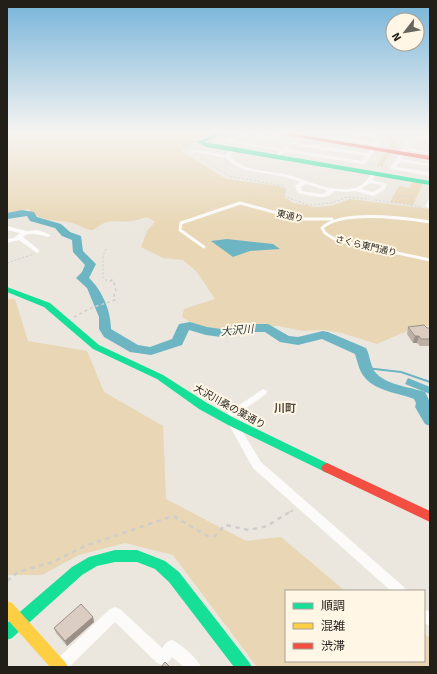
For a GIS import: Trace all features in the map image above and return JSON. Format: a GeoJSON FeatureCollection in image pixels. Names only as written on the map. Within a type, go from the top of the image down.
{"type":"FeatureCollection","features":[{"type":"Feature","properties":{"kind":"street"},"geometry":{"type":"LineString","coordinates":[[236,164],[332,189],[355,189],[374,194],[383,188],[384,184],[372,177]]}},
{"type":"Feature","properties":{"kind":"street"},"geometry":{"type":"LineString","coordinates":[[324,164],[372,177],[430,183]]}},
{"type":"Feature","properties":{"kind":"street"},"geometry":{"type":"LineString","coordinates":[[395,164],[393,168],[430,174]]}},
{"type":"Feature","properties":{"kind":"street"},"geometry":{"type":"LineString","coordinates":[[355,189],[372,177]]}},
{"type":"Feature","properties":{"kind":"street"},"geometry":{"type":"LineString","coordinates":[[306,182],[298,186],[300,192],[323,196],[330,193],[332,189]]}},
{"type":"Feature","properties":{"kind":"street"},"geometry":{"type":"LineString","coordinates":[[430,201],[428,206],[430,207]]}},
{"type":"Feature","properties":{"kind":"street"},"geometry":{"type":"LineString","coordinates":[[8,230],[25,233],[38,232],[48,235]]}},
{"type":"Feature","properties":{"kind":"street"},"geometry":{"type":"LineString","coordinates":[[7,241],[19,238],[25,233]]}},
{"type":"Feature","properties":{"kind":"street"},"geometry":{"type":"LineString","coordinates":[[19,238],[37,252]]}},
{"type":"Feature","properties":{"kind":"street","name":"大沢川桑の葉通り"},"geometry":{"type":"LineString","coordinates":[[7,289],[46,304],[87,341],[96,347],[160,377],[203,406],[430,518]]}},
{"type":"Feature","properties":{"kind":"street"},"geometry":{"type":"LineString","coordinates":[[263,392],[229,420],[244,442],[248,454],[257,465],[399,590]]}},
{"type":"Feature","properties":{"kind":"street"},"geometry":{"type":"LineString","coordinates":[[7,633],[77,571],[94,561],[104,558],[115,556],[137,556],[160,565],[174,577],[244,667]]}},
{"type":"Feature","properties":{"kind":"street"},"geometry":{"type":"LineString","coordinates":[[7,608],[60,667],[115,613],[162,658],[172,647],[194,667]]}},
{"type":"Feature","properties":{"kind":"lane","name":"東通り"},"geometry":{"type":"LineString","coordinates":[[204,246],[180,230],[181,223],[221,210],[236,203],[300,219],[334,219]]}},
{"type":"Feature","properties":{"kind":"lane","name":"さくら東門通り"},"geometry":{"type":"LineString","coordinates":[[430,222],[390,217],[334,219],[325,223],[322,230],[328,236],[336,240],[430,260]]}},
{"type":"Feature","properties":{"kind":"path"},"geometry":{"type":"LineString","coordinates":[[372,164],[393,168]]}},
{"type":"Feature","properties":{"kind":"path"},"geometry":{"type":"LineString","coordinates":[[396,203],[398,196],[402,195],[412,198],[411,205]]}},
{"type":"Feature","properties":{"kind":"path"},"geometry":{"type":"LineString","coordinates":[[71,316],[77,316],[91,308],[115,300],[114,294],[116,291],[113,280],[108,281],[103,278],[104,256],[106,249]]}},
{"type":"Feature","properties":{"kind":"path"},"geometry":{"type":"LineString","coordinates":[[7,263],[37,252]]}},
{"type":"Feature","properties":{"kind":"path"},"geometry":{"type":"LineString","coordinates":[[7,581],[18,572],[53,562],[85,546],[173,516],[208,536],[214,536],[225,525],[249,530],[267,526],[302,505]]}},
{"type":"Feature","properties":{"kind":"shaded area"},"geometry":{"type":"Polygon","coordinates":[[[7,164],[203,164],[226,179],[279,186],[286,190],[284,197],[294,203],[315,207],[331,206],[350,199],[430,209],[430,326],[421,325],[377,344],[342,333],[324,330],[303,331],[278,326],[215,331],[194,324],[182,317],[184,309],[215,299],[197,272],[183,260],[163,258],[141,247],[147,231],[155,222],[152,219],[146,217],[132,221],[112,221],[104,223],[93,230],[72,223],[44,219],[38,217],[28,209],[7,213],[7,164]]]}},
{"type":"Feature","properties":{"kind":"shaded area"},"geometry":{"type":"Polygon","coordinates":[[[412,182],[423,183],[413,205],[390,202],[399,186],[410,188],[412,182]]]}},
{"type":"Feature","properties":{"kind":"shaded area"},"geometry":{"type":"Polygon","coordinates":[[[7,299],[15,299],[28,341],[87,351],[104,392],[163,426],[166,499],[246,541],[281,537],[344,590],[285,590],[285,662],[425,662],[425,635],[430,638],[430,667],[257,667],[173,555],[125,543],[79,555],[42,575],[7,575],[7,299]]]}},
{"type":"Feature","properties":{"kind":"water"},"geometry":{"type":"Polygon","coordinates":[[[227,239],[273,244],[280,249],[250,251],[233,257],[211,241],[227,239]]]}},
{"type":"Feature","properties":{"kind":"water"},"geometry":{"type":"Polygon","coordinates":[[[408,378],[430,387],[430,394],[405,384],[408,378]]]}},
{"type":"Feature","properties":{"kind":"building"},"geometry":{"type":"Polygon","coordinates":[[[424,325],[427,328],[430,328],[430,339],[421,339],[419,336],[415,336],[408,327],[424,325]]]}},
{"type":"Feature","properties":{"kind":"building"},"geometry":{"type":"Polygon","coordinates":[[[81,604],[93,617],[65,641],[54,628],[81,604]]]}},
{"type":"Feature","properties":{"kind":"building"},"geometry":{"type":"Polygon","coordinates":[[[165,662],[170,667],[161,667],[165,662]]]}},
{"type":"Feature","properties":{"kind":"waterway","name":"大沢川"},"geometry":{"type":"LineString","coordinates":[[7,216],[28,213],[31,214],[33,219],[58,226],[66,234],[77,238],[78,252],[91,264],[87,273],[82,278],[92,287],[105,317],[105,329],[109,334],[135,349],[151,351],[177,342],[183,327],[190,326],[206,331],[221,333],[243,328],[268,328],[285,339],[298,341],[323,335],[361,351],[370,375],[381,383],[420,396],[423,403],[422,407],[430,420]]}},
{"type":"Feature","properties":{"kind":"waterway"},"geometry":{"type":"LineString","coordinates":[[366,368],[401,372],[430,382]]}},
{"type":"Feature","properties":{"kind":"traffic: fast"},"geometry":{"type":"LineString","coordinates":[[321,164],[430,183]]}},
{"type":"Feature","properties":{"kind":"traffic: fast"},"geometry":{"type":"LineString","coordinates":[[7,289],[47,305],[96,347],[160,377],[203,406],[232,422],[327,468]]}},
{"type":"Feature","properties":{"kind":"traffic: fast"},"geometry":{"type":"LineString","coordinates":[[7,633],[77,571],[94,561],[115,556],[137,556],[160,565],[174,577],[244,667]]}},
{"type":"Feature","properties":{"kind":"traffic: slow"},"geometry":{"type":"LineString","coordinates":[[7,608],[60,667]]}},
{"type":"Feature","properties":{"kind":"traffic: jam"},"geometry":{"type":"LineString","coordinates":[[327,468],[430,517]]}},
{"type":"Feature","properties":{"kind":"district","name":"川町"},"geometry":{"type":"Point","coordinates":[285,408]}}]}
